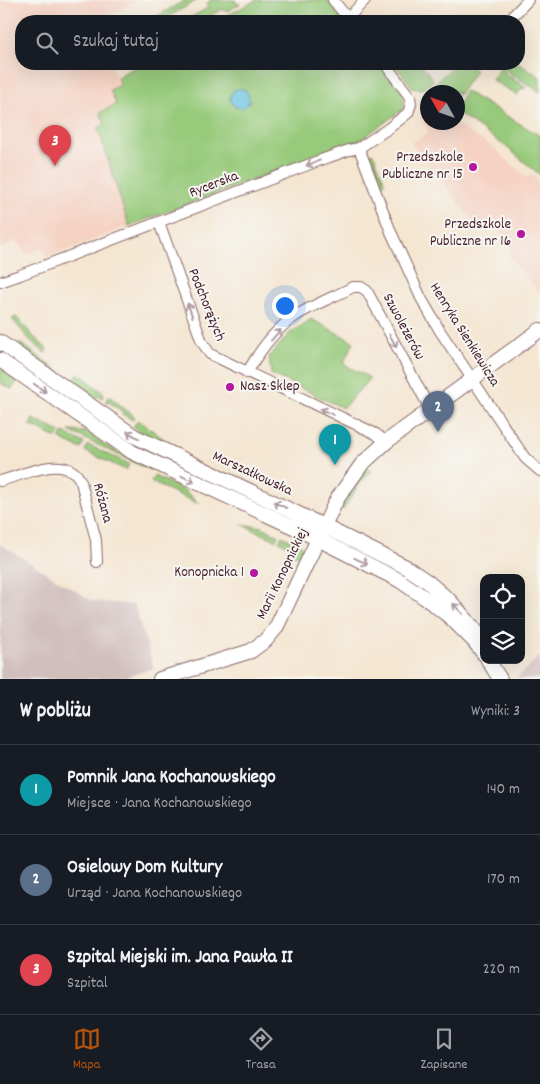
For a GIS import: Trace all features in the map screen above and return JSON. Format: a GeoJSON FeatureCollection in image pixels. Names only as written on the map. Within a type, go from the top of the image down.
{"type":"FeatureCollection","features":[{"type":"Feature","properties":{"kind":"main road","name":"Marii Konopnickiej"},"geometry":{"type":"LineString","coordinates":[[160,679],[246,653],[260,645],[276,628],[337,499],[350,478],[386,442],[540,330]]}},
{"type":"Feature","properties":{"kind":"main road","name":"Marszałkowska"},"geometry":{"type":"LineString","coordinates":[[0,342],[134,436],[388,557],[417,574],[459,610],[480,635]]}},
{"type":"Feature","properties":{"kind":"main road","name":"Marszałkowska"},"geometry":{"type":"LineString","coordinates":[[0,360],[132,452],[318,539],[413,589],[450,617],[480,649]]}},
{"type":"Feature","properties":{"kind":"main road"},"geometry":{"type":"LineString","coordinates":[[492,664],[503,677]]}},
{"type":"Feature","properties":{"kind":"main road"},"geometry":{"type":"LineString","coordinates":[[498,664],[503,677]]}},
{"type":"Feature","properties":{"kind":"street"},"geometry":{"type":"LineString","coordinates":[[334,0],[345,15]]}},
{"type":"Feature","properties":{"kind":"street"},"geometry":{"type":"LineString","coordinates":[[353,15],[364,0]]}},
{"type":"Feature","properties":{"kind":"street"},"geometry":{"type":"LineString","coordinates":[[514,15],[528,0]]}},
{"type":"Feature","properties":{"kind":"street","name":"Rycerska"},"geometry":{"type":"LineString","coordinates":[[0,282],[20,276],[318,161],[360,148],[404,117],[410,108],[411,100],[408,94],[390,70]]}},
{"type":"Feature","properties":{"kind":"street","name":"Henryka Sienkiewicza"},"geometry":{"type":"LineString","coordinates":[[360,148],[406,268],[440,331],[525,458],[540,471]]}},
{"type":"Feature","properties":{"kind":"street","name":"Podchorążych"},"geometry":{"type":"LineString","coordinates":[[159,222],[205,348],[217,359],[376,434],[386,442]]}},
{"type":"Feature","properties":{"kind":"street","name":"Rycerska"},"geometry":{"type":"LineString","coordinates":[[0,288],[20,276]]}},
{"type":"Feature","properties":{"kind":"street","name":"Szwoleżerów"},"geometry":{"type":"LineString","coordinates":[[247,373],[255,359],[293,318],[353,288],[361,286],[367,291],[430,409]]}},
{"type":"Feature","properties":{"kind":"street","name":"Różana"},"geometry":{"type":"LineString","coordinates":[[0,480],[13,478],[24,472],[58,466],[72,471],[78,476],[96,540],[97,562]]}},
{"type":"Feature","properties":{"kind":"shaded area"},"geometry":{"type":"Polygon","coordinates":[[[0,0],[137,0],[110,15],[15,15],[15,70],[113,70],[120,85],[116,105],[105,124],[98,128],[129,226],[47,258],[42,248],[26,255],[17,240],[0,249],[0,0]]]}},
{"type":"Feature","properties":{"kind":"shaded area","name":"Przedszkole Publiczne nr 15"},"geometry":{"type":"Polygon","coordinates":[[[465,129],[494,148],[527,178],[532,174],[540,182],[540,293],[508,255],[512,250],[497,229],[485,228],[480,223],[476,225],[411,143],[429,132],[428,130],[465,129]]]}},
{"type":"Feature","properties":{"kind":"shaded area"},"geometry":{"type":"Polygon","coordinates":[[[0,544],[92,601],[134,605],[154,668],[120,679],[0,679],[0,544]]]}},
{"type":"Feature","properties":{"kind":"shaded area"},"geometry":{"type":"Polygon","coordinates":[[[540,656],[540,679],[516,679],[531,664],[540,656]]]}},
{"type":"Feature","properties":{"kind":"green space"},"geometry":{"type":"Polygon","coordinates":[[[186,0],[198,0],[171,15],[159,15],[186,0]]]}},
{"type":"Feature","properties":{"kind":"green space"},"geometry":{"type":"Polygon","coordinates":[[[210,0],[236,0],[235,2],[240,4],[227,11],[220,9],[219,12],[216,11],[215,14],[212,13],[211,15],[195,15],[208,8],[207,4],[210,0]]]}},
{"type":"Feature","properties":{"kind":"green space"},"geometry":{"type":"Polygon","coordinates":[[[256,0],[327,0],[339,15],[228,15],[256,0]]]}},
{"type":"Feature","properties":{"kind":"green space"},"geometry":{"type":"Polygon","coordinates":[[[525,67],[540,77],[540,92],[507,70],[525,70],[525,67]]]}},
{"type":"Feature","properties":{"kind":"green space"},"geometry":{"type":"Polygon","coordinates":[[[129,70],[384,70],[401,92],[404,104],[402,110],[360,140],[349,145],[129,226],[98,128],[105,124],[100,113],[116,104],[110,90],[120,85],[117,77],[129,70]]]}},
{"type":"Feature","properties":{"kind":"green space"},"geometry":{"type":"Polygon","coordinates":[[[399,70],[425,70],[434,80],[428,85],[420,85],[420,89],[413,88],[399,70]]]}},
{"type":"Feature","properties":{"kind":"green space"},"geometry":{"type":"Polygon","coordinates":[[[450,70],[475,71],[465,86],[434,85],[450,70]]]}},
{"type":"Feature","properties":{"kind":"green space"},"geometry":{"type":"Polygon","coordinates":[[[498,70],[504,70],[506,74],[526,88],[521,89],[517,95],[492,80],[498,70]]]}},
{"type":"Feature","properties":{"kind":"green space"},"geometry":{"type":"Polygon","coordinates":[[[465,91],[540,136],[540,175],[508,148],[465,118],[465,91]]]}},
{"type":"Feature","properties":{"kind":"green space"},"geometry":{"type":"Polygon","coordinates":[[[371,153],[374,155],[385,183],[378,188],[374,176],[378,172],[373,158],[369,161],[368,157],[371,153]]]}},
{"type":"Feature","properties":{"kind":"green space"},"geometry":{"type":"Polygon","coordinates":[[[16,317],[47,349],[45,353],[29,339],[12,319],[16,317]]]}},
{"type":"Feature","properties":{"kind":"green space"},"geometry":{"type":"Polygon","coordinates":[[[311,319],[354,342],[343,364],[370,378],[343,408],[271,374],[269,357],[289,334],[311,319]]]}},
{"type":"Feature","properties":{"kind":"green space"},"geometry":{"type":"Polygon","coordinates":[[[20,344],[70,380],[70,384],[16,347],[20,344]]]}},
{"type":"Feature","properties":{"kind":"green space"},"geometry":{"type":"Polygon","coordinates":[[[0,348],[158,454],[156,459],[134,448],[0,354],[0,348]]]}},
{"type":"Feature","properties":{"kind":"green space"},"geometry":{"type":"Polygon","coordinates":[[[0,367],[17,382],[12,389],[0,383],[0,367]]]}},
{"type":"Feature","properties":{"kind":"green space"},"geometry":{"type":"Polygon","coordinates":[[[78,373],[104,393],[102,398],[97,396],[94,399],[77,390],[76,378],[78,373]]]}},
{"type":"Feature","properties":{"kind":"green space"},"geometry":{"type":"Polygon","coordinates":[[[109,396],[134,416],[133,420],[122,414],[123,412],[108,401],[105,402],[109,396]]]}},
{"type":"Feature","properties":{"kind":"green space"},"geometry":{"type":"Polygon","coordinates":[[[33,419],[60,432],[57,438],[30,425],[33,419]]]}},
{"type":"Feature","properties":{"kind":"green space"},"geometry":{"type":"Polygon","coordinates":[[[138,420],[164,439],[162,446],[133,427],[138,420]]]}},
{"type":"Feature","properties":{"kind":"green space"},"geometry":{"type":"Polygon","coordinates":[[[69,431],[86,432],[110,448],[152,467],[150,470],[69,431]]]}},
{"type":"Feature","properties":{"kind":"green space"},"geometry":{"type":"Polygon","coordinates":[[[63,433],[84,443],[81,449],[60,439],[63,433]]]}},
{"type":"Feature","properties":{"kind":"green space"},"geometry":{"type":"Polygon","coordinates":[[[88,445],[129,464],[126,470],[85,451],[88,445]]]}},
{"type":"Feature","properties":{"kind":"green space"},"geometry":{"type":"Polygon","coordinates":[[[366,467],[371,471],[359,485],[343,510],[338,507],[366,467]]]}},
{"type":"Feature","properties":{"kind":"green space"},"geometry":{"type":"Polygon","coordinates":[[[154,476],[184,490],[199,504],[151,482],[154,476]]]}},
{"type":"Feature","properties":{"kind":"green space"},"geometry":{"type":"Polygon","coordinates":[[[241,524],[262,527],[278,535],[276,540],[241,524]]]}},
{"type":"Feature","properties":{"kind":"green space"},"geometry":{"type":"Polygon","coordinates":[[[282,536],[302,546],[301,557],[292,553],[293,549],[279,541],[282,536]]]}},
{"type":"Feature","properties":{"kind":"water"},"geometry":{"type":"Polygon","coordinates":[[[237,89],[244,89],[249,95],[250,99],[245,107],[235,107],[230,100],[231,93],[237,89]]]}},
{"type":"Feature","properties":{"kind":"place","name":"Szpital Miejski im. Jana Pawła II"},"geometry":{"type":"Point","coordinates":[55,166]}},
{"type":"Feature","properties":{"kind":"place","name":"Przedszkole Publiczne nr 15"},"geometry":{"type":"Point","coordinates":[473,167]}},
{"type":"Feature","properties":{"kind":"place","name":"Przedszkole Publiczne nr 16"},"geometry":{"type":"Point","coordinates":[521,234]}},
{"type":"Feature","properties":{"kind":"place","name":"Nasz Sklep"},"geometry":{"type":"Point","coordinates":[230,387]}},
{"type":"Feature","properties":{"kind":"place","name":"Osielowy Dom Kultury"},"geometry":{"type":"Point","coordinates":[438,432]}},
{"type":"Feature","properties":{"kind":"place","name":"Pomnik Jana Kochanowskiego"},"geometry":{"type":"Point","coordinates":[335,465]}},
{"type":"Feature","properties":{"kind":"place","name":"Konopnicka 1"},"geometry":{"type":"Point","coordinates":[254,573]}}]}
